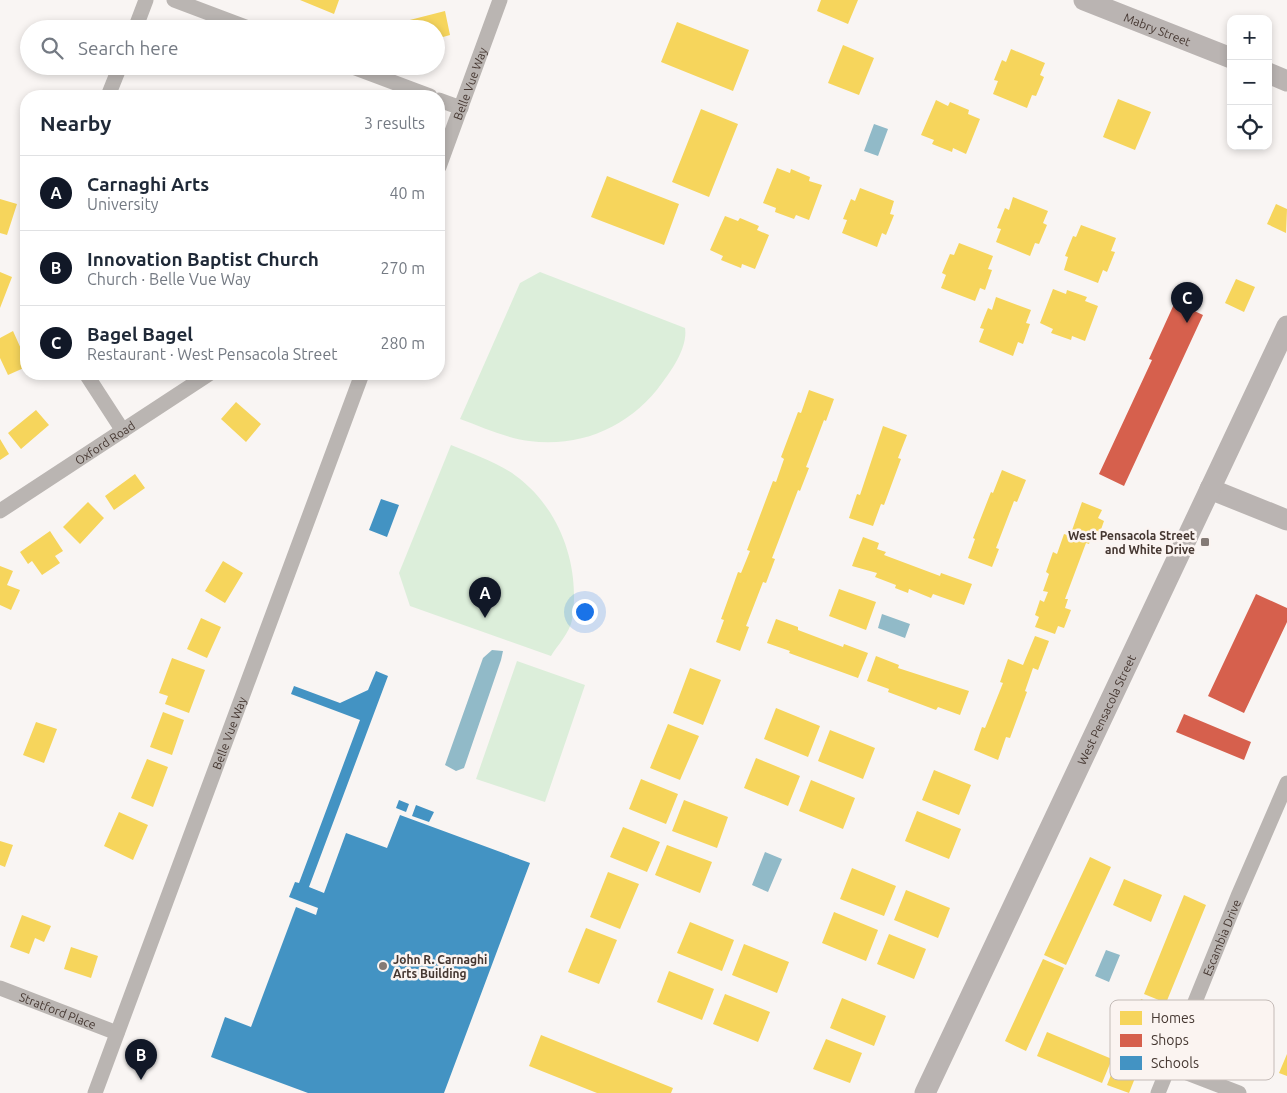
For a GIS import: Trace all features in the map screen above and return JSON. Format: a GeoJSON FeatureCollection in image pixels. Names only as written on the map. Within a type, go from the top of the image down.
{"type":"FeatureCollection","features":[{"type":"Feature","properties":{"kind":"main road","name":"Mabry Street"},"geometry":{"type":"LineString","coordinates":[[1084,0],[1227,56]]}},
{"type":"Feature","properties":{"kind":"main road"},"geometry":{"type":"LineString","coordinates":[[1272,75],[1287,81]]}},
{"type":"Feature","properties":{"kind":"main road","name":"West Pensacola Street"},"geometry":{"type":"LineString","coordinates":[[925,1093],[1287,326]]}},
{"type":"Feature","properties":{"kind":"main road"},"geometry":{"type":"LineString","coordinates":[[1210,489],[1287,520]]}},
{"type":"Feature","properties":{"kind":"street"},"geometry":{"type":"LineString","coordinates":[[138,20],[146,0]]}},
{"type":"Feature","properties":{"kind":"street"},"geometry":{"type":"LineString","coordinates":[[174,0],[227,20]]}},
{"type":"Feature","properties":{"kind":"street","name":"Belle Vue Way"},"geometry":{"type":"LineString","coordinates":[[445,151],[500,0]]}},
{"type":"Feature","properties":{"kind":"street"},"geometry":{"type":"LineString","coordinates":[[110,90],[116,75]]}},
{"type":"Feature","properties":{"kind":"street"},"geometry":{"type":"LineString","coordinates":[[374,75],[414,90]]}},
{"type":"Feature","properties":{"kind":"street"},"geometry":{"type":"LineString","coordinates":[[445,102],[461,108]]}},
{"type":"Feature","properties":{"kind":"street"},"geometry":{"type":"LineString","coordinates":[[90,380],[123,431]]}},
{"type":"Feature","properties":{"kind":"street","name":"Oxford Road"},"geometry":{"type":"LineString","coordinates":[[0,511],[200,380]]}},
{"type":"Feature","properties":{"kind":"street","name":"Belle Vue Way"},"geometry":{"type":"LineString","coordinates":[[95,1093],[360,380]]}},
{"type":"Feature","properties":{"kind":"street","name":"Escambia Drive"},"geometry":{"type":"LineString","coordinates":[[1197,1000],[1287,783]]}},
{"type":"Feature","properties":{"kind":"street","name":"Stratford Place"},"geometry":{"type":"LineString","coordinates":[[0,988],[117,1033]]}},
{"type":"Feature","properties":{"kind":"street","name":"Escambia Drive"},"geometry":{"type":"LineString","coordinates":[[1158,1093],[1163,1080]]}},
{"type":"Feature","properties":{"kind":"street"},"geometry":{"type":"LineString","coordinates":[[1205,1080],[1239,1093]]}},
{"type":"Feature","properties":{"kind":"green space"},"geometry":{"type":"Polygon","coordinates":[[[540,272],[685,328],[684,342],[679,357],[650,398],[636,411],[604,431],[568,441],[529,441],[503,435],[460,419],[520,283],[540,272]]]}},
{"type":"Feature","properties":{"kind":"green space"},"geometry":{"type":"Polygon","coordinates":[[[451,445],[493,462],[516,476],[545,505],[564,540],[573,580],[572,620],[566,634],[551,656],[410,606],[399,573],[451,445]]]}},
{"type":"Feature","properties":{"kind":"green space"},"geometry":{"type":"Polygon","coordinates":[[[517,661],[585,685],[545,802],[476,779],[517,661]]]}},
{"type":"Feature","properties":{"kind":"water"},"geometry":{"type":"Polygon","coordinates":[[[874,124],[888,129],[878,156],[864,151],[874,124]]]}},
{"type":"Feature","properties":{"kind":"water"},"geometry":{"type":"Polygon","coordinates":[[[882,614],[910,624],[905,638],[878,628],[882,614]]]}},
{"type":"Feature","properties":{"kind":"water"},"geometry":{"type":"Polygon","coordinates":[[[492,650],[503,651],[501,660],[464,768],[456,771],[445,765],[483,658],[492,650]]]}},
{"type":"Feature","properties":{"kind":"water"},"geometry":{"type":"Polygon","coordinates":[[[765,852],[782,859],[768,892],[752,885],[765,852]]]}},
{"type":"Feature","properties":{"kind":"water"},"geometry":{"type":"Polygon","coordinates":[[[1106,950],[1120,955],[1109,982],[1095,976],[1106,950]]]}},
{"type":"Feature","properties":{"kind":"building: Homes"},"geometry":{"type":"Polygon","coordinates":[[[300,0],[339,0],[334,14],[300,0]]]}},
{"type":"Feature","properties":{"kind":"building: Homes"},"geometry":{"type":"Polygon","coordinates":[[[821,0],[858,0],[848,24],[817,11],[821,0]]]}},
{"type":"Feature","properties":{"kind":"building: Homes"},"geometry":{"type":"Polygon","coordinates":[[[445,11],[450,35],[445,36],[445,20],[410,20],[445,11]]]}},
{"type":"Feature","properties":{"kind":"building: Homes"},"geometry":{"type":"Polygon","coordinates":[[[677,22],[749,50],[733,91],[661,62],[677,22]]]}},
{"type":"Feature","properties":{"kind":"building: Homes"},"geometry":{"type":"Polygon","coordinates":[[[843,45],[874,58],[859,95],[828,83],[843,45]]]}},
{"type":"Feature","properties":{"kind":"building: Homes"},"geometry":{"type":"Polygon","coordinates":[[[1011,49],[1045,63],[1040,75],[1044,77],[1036,96],[1032,95],[1027,108],[993,94],[998,81],[994,80],[1002,60],[1006,62],[1011,49]]]}},
{"type":"Feature","properties":{"kind":"building: Homes"},"geometry":{"type":"Polygon","coordinates":[[[1118,99],[1151,112],[1135,150],[1103,137],[1118,99]]]}},
{"type":"Feature","properties":{"kind":"building: Homes"},"geometry":{"type":"Polygon","coordinates":[[[936,100],[948,106],[950,102],[969,110],[968,114],[980,119],[966,154],[953,148],[952,152],[932,144],[934,140],[921,135],[936,100]]]}},
{"type":"Feature","properties":{"kind":"building: Homes"},"geometry":{"type":"Polygon","coordinates":[[[701,109],[738,124],[709,197],[672,182],[701,109]]]}},
{"type":"Feature","properties":{"kind":"building: Homes"},"geometry":{"type":"Polygon","coordinates":[[[777,168],[790,173],[791,169],[810,177],[809,181],[822,185],[809,220],[796,215],[794,219],[775,212],[776,208],[763,203],[777,168]]]}},
{"type":"Feature","properties":{"kind":"building: Homes"},"geometry":{"type":"Polygon","coordinates":[[[607,176],[679,204],[664,245],[591,217],[607,176]]]}},
{"type":"Feature","properties":{"kind":"building: Homes"},"geometry":{"type":"Polygon","coordinates":[[[860,188],[894,201],[890,214],[894,215],[886,235],[882,233],[877,247],[842,233],[847,220],[843,219],[851,199],[855,201],[860,188]]]}},
{"type":"Feature","properties":{"kind":"building: Homes"},"geometry":{"type":"Polygon","coordinates":[[[1013,197],[1048,211],[1043,223],[1047,225],[1039,244],[1035,243],[1030,256],[996,242],[1001,229],[997,228],[1005,208],[1009,210],[1013,197]]]}},
{"type":"Feature","properties":{"kind":"building: Homes"},"geometry":{"type":"Polygon","coordinates":[[[0,199],[17,204],[7,235],[0,233],[0,199]]]}},
{"type":"Feature","properties":{"kind":"building: Homes"},"geometry":{"type":"Polygon","coordinates":[[[1276,204],[1287,209],[1286,233],[1267,224],[1276,204]]]}},
{"type":"Feature","properties":{"kind":"building: Homes"},"geometry":{"type":"Polygon","coordinates":[[[725,216],[738,221],[740,218],[759,226],[757,230],[769,235],[755,269],[742,264],[741,268],[721,260],[723,256],[710,250],[725,216]]]}},
{"type":"Feature","properties":{"kind":"building: Homes"},"geometry":{"type":"Polygon","coordinates":[[[1081,225],[1116,238],[1111,251],[1115,252],[1107,272],[1103,270],[1098,283],[1064,270],[1068,257],[1065,256],[1073,236],[1076,237],[1081,225]]]}},
{"type":"Feature","properties":{"kind":"building: Homes"},"geometry":{"type":"Polygon","coordinates":[[[959,243],[993,256],[988,269],[992,270],[985,290],[980,288],[975,301],[941,288],[946,275],[942,273],[950,254],[954,255],[959,243]]]}},
{"type":"Feature","properties":{"kind":"building: Homes"},"geometry":{"type":"Polygon","coordinates":[[[0,272],[12,277],[0,308],[0,272]]]}},
{"type":"Feature","properties":{"kind":"building: Homes"},"geometry":{"type":"Polygon","coordinates":[[[1236,279],[1255,287],[1244,312],[1225,303],[1236,279]]]}},
{"type":"Feature","properties":{"kind":"building: Homes"},"geometry":{"type":"Polygon","coordinates":[[[1053,289],[1066,294],[1067,290],[1087,297],[1085,301],[1098,306],[1085,341],[1072,336],[1071,340],[1051,333],[1053,329],[1040,323],[1053,289]]]}},
{"type":"Feature","properties":{"kind":"building: Homes"},"geometry":{"type":"Polygon","coordinates":[[[996,297],[1031,310],[1026,323],[1030,324],[1023,344],[1018,342],[1013,356],[979,342],[984,329],[980,328],[988,308],[992,310],[996,297]]]}},
{"type":"Feature","properties":{"kind":"building: Homes"},"geometry":{"type":"Polygon","coordinates":[[[13,331],[20,347],[20,370],[8,375],[0,358],[0,338],[13,331]]]}},
{"type":"Feature","properties":{"kind":"building: Homes"},"geometry":{"type":"Polygon","coordinates":[[[809,390],[834,399],[806,467],[809,468],[800,491],[798,490],[772,558],[775,559],[766,583],[763,582],[746,626],[749,627],[740,651],[716,642],[724,620],[721,619],[738,572],[741,573],[750,551],[747,550],[773,481],[776,482],[784,459],[781,457],[798,412],[801,413],[809,390]]]}},
{"type":"Feature","properties":{"kind":"building: Homes"},"geometry":{"type":"Polygon","coordinates":[[[236,402],[261,424],[246,442],[221,419],[236,402]]]}},
{"type":"Feature","properties":{"kind":"building: Homes"},"geometry":{"type":"Polygon","coordinates":[[[36,410],[49,425],[21,449],[8,433],[36,410]]]}},
{"type":"Feature","properties":{"kind":"building: Homes"},"geometry":{"type":"Polygon","coordinates":[[[883,426],[907,435],[898,458],[901,459],[884,505],[881,504],[873,526],[849,518],[857,494],[860,495],[883,426]]]}},
{"type":"Feature","properties":{"kind":"building: Homes"},"geometry":{"type":"Polygon","coordinates":[[[0,439],[9,454],[0,460],[0,439]]]}},
{"type":"Feature","properties":{"kind":"building: Homes"},"geometry":{"type":"Polygon","coordinates":[[[1002,470],[1026,480],[1017,502],[1014,501],[996,548],[999,549],[992,567],[968,558],[975,539],[973,538],[1002,470]]]}},
{"type":"Feature","properties":{"kind":"building: Homes"},"geometry":{"type":"Polygon","coordinates":[[[135,474],[145,488],[114,510],[105,496],[135,474]]]}},
{"type":"Feature","properties":{"kind":"building: Homes"},"geometry":{"type":"Polygon","coordinates":[[[88,502],[104,518],[80,544],[63,527],[88,502]]]}},
{"type":"Feature","properties":{"kind":"building: Homes"},"geometry":{"type":"Polygon","coordinates":[[[1082,502],[1102,510],[1098,518],[1104,521],[1098,538],[1092,535],[1089,544],[1086,543],[1065,599],[1068,599],[1065,608],[1071,610],[1064,628],[1058,626],[1055,634],[1035,627],[1039,617],[1035,615],[1040,600],[1044,602],[1048,592],[1043,591],[1049,574],[1046,572],[1053,552],[1057,554],[1064,534],[1070,536],[1082,502]]]}},
{"type":"Feature","properties":{"kind":"building: Homes"},"geometry":{"type":"Polygon","coordinates":[[[50,531],[63,551],[55,556],[60,563],[42,575],[32,561],[28,564],[20,552],[50,531]]]}},
{"type":"Feature","properties":{"kind":"building: Homes"},"geometry":{"type":"Polygon","coordinates":[[[863,537],[879,543],[877,549],[886,552],[884,555],[940,576],[941,573],[972,584],[964,605],[933,594],[931,598],[909,589],[908,593],[895,588],[896,585],[875,577],[877,573],[852,566],[863,537]]]}},
{"type":"Feature","properties":{"kind":"building: Homes"},"geometry":{"type":"Polygon","coordinates":[[[223,561],[243,573],[225,603],[205,591],[223,561]]]}},
{"type":"Feature","properties":{"kind":"building: Homes"},"geometry":{"type":"Polygon","coordinates":[[[0,566],[13,571],[7,585],[20,590],[11,610],[0,605],[0,566]]]}},
{"type":"Feature","properties":{"kind":"building: Homes"},"geometry":{"type":"Polygon","coordinates":[[[839,589],[876,602],[866,630],[829,616],[839,589]]]}},
{"type":"Feature","properties":{"kind":"building: Homes"},"geometry":{"type":"Polygon","coordinates":[[[201,618],[221,627],[207,658],[187,649],[201,618]]]}},
{"type":"Feature","properties":{"kind":"building: Homes"},"geometry":{"type":"Polygon","coordinates":[[[776,619],[798,627],[798,630],[843,647],[844,644],[868,653],[858,678],[767,643],[776,619]]]}},
{"type":"Feature","properties":{"kind":"building: Homes"},"geometry":{"type":"Polygon","coordinates":[[[1035,636],[1049,641],[1038,670],[1033,668],[1025,691],[1027,692],[1010,738],[1006,737],[998,760],[974,750],[982,727],[985,728],[1003,683],[1000,682],[1008,659],[1023,665],[1035,636]]]}},
{"type":"Feature","properties":{"kind":"building: Homes"},"geometry":{"type":"Polygon","coordinates":[[[876,656],[899,665],[898,668],[969,691],[960,715],[938,707],[936,710],[888,692],[889,689],[867,681],[876,656]]]}},
{"type":"Feature","properties":{"kind":"building: Homes"},"geometry":{"type":"Polygon","coordinates":[[[172,658],[205,670],[189,713],[165,704],[168,696],[159,693],[172,658]]]}},
{"type":"Feature","properties":{"kind":"building: Homes"},"geometry":{"type":"Polygon","coordinates":[[[690,668],[721,680],[703,725],[673,713],[690,668]]]}},
{"type":"Feature","properties":{"kind":"building: Homes"},"geometry":{"type":"Polygon","coordinates":[[[776,708],[820,726],[808,757],[764,739],[776,708]]]}},
{"type":"Feature","properties":{"kind":"building: Homes"},"geometry":{"type":"Polygon","coordinates":[[[163,712],[184,720],[172,755],[150,747],[163,712]]]}},
{"type":"Feature","properties":{"kind":"building: Homes"},"geometry":{"type":"Polygon","coordinates":[[[36,722],[57,729],[44,763],[23,755],[36,722]]]}},
{"type":"Feature","properties":{"kind":"building: Homes"},"geometry":{"type":"Polygon","coordinates":[[[668,724],[699,736],[680,780],[650,768],[668,724]]]}},
{"type":"Feature","properties":{"kind":"building: Homes"},"geometry":{"type":"Polygon","coordinates":[[[830,730],[875,748],[863,779],[818,761],[830,730]]]}},
{"type":"Feature","properties":{"kind":"building: Homes"},"geometry":{"type":"Polygon","coordinates":[[[756,758],[800,776],[788,806],[744,788],[756,758]]]}},
{"type":"Feature","properties":{"kind":"building: Homes"},"geometry":{"type":"Polygon","coordinates":[[[147,759],[168,767],[153,807],[131,798],[147,759]]]}},
{"type":"Feature","properties":{"kind":"building: Homes"},"geometry":{"type":"Polygon","coordinates":[[[934,770],[971,785],[959,815],[922,800],[934,770]]]}},
{"type":"Feature","properties":{"kind":"building: Homes"},"geometry":{"type":"Polygon","coordinates":[[[641,779],[678,794],[666,824],[629,809],[641,779]]]}},
{"type":"Feature","properties":{"kind":"building: Homes"},"geometry":{"type":"Polygon","coordinates":[[[811,780],[855,798],[843,829],[799,811],[811,780]]]}},
{"type":"Feature","properties":{"kind":"building: Homes"},"geometry":{"type":"Polygon","coordinates":[[[684,800],[728,817],[717,848],[672,831],[684,800]]]}},
{"type":"Feature","properties":{"kind":"building: Homes"},"geometry":{"type":"Polygon","coordinates":[[[917,811],[961,829],[949,859],[905,841],[917,811]]]}},
{"type":"Feature","properties":{"kind":"building: Homes"},"geometry":{"type":"Polygon","coordinates":[[[119,812],[148,825],[133,860],[104,846],[119,812]]]}},
{"type":"Feature","properties":{"kind":"building: Homes"},"geometry":{"type":"Polygon","coordinates":[[[623,827],[660,842],[647,872],[610,857],[623,827]]]}},
{"type":"Feature","properties":{"kind":"building: Homes"},"geometry":{"type":"Polygon","coordinates":[[[0,841],[13,845],[5,867],[0,865],[0,841]]]}},
{"type":"Feature","properties":{"kind":"building: Homes"},"geometry":{"type":"Polygon","coordinates":[[[667,845],[712,862],[700,893],[655,875],[667,845]]]}},
{"type":"Feature","properties":{"kind":"building: Homes"},"geometry":{"type":"Polygon","coordinates":[[[1090,857],[1111,867],[1066,965],[1044,955],[1090,857]]]}},
{"type":"Feature","properties":{"kind":"building: Homes"},"geometry":{"type":"Polygon","coordinates":[[[852,868],[896,886],[884,916],[840,899],[852,868]]]}},
{"type":"Feature","properties":{"kind":"building: Homes"},"geometry":{"type":"Polygon","coordinates":[[[608,872],[639,884],[620,929],[590,917],[608,872]]]}},
{"type":"Feature","properties":{"kind":"building: Homes"},"geometry":{"type":"Polygon","coordinates":[[[1124,879],[1162,895],[1151,922],[1113,905],[1124,879]]]}},
{"type":"Feature","properties":{"kind":"building: Homes"},"geometry":{"type":"Polygon","coordinates":[[[906,890],[950,908],[938,938],[894,920],[906,890]]]}},
{"type":"Feature","properties":{"kind":"building: Homes"},"geometry":{"type":"Polygon","coordinates":[[[1184,895],[1206,905],[1167,1000],[1159,1000],[1144,994],[1184,895]]]}},
{"type":"Feature","properties":{"kind":"building: Homes"},"geometry":{"type":"Polygon","coordinates":[[[834,912],[878,930],[866,961],[822,943],[834,912]]]}},
{"type":"Feature","properties":{"kind":"building: Homes"},"geometry":{"type":"Polygon","coordinates":[[[22,915],[51,926],[44,942],[35,938],[29,954],[10,947],[22,915]]]}},
{"type":"Feature","properties":{"kind":"building: Homes"},"geometry":{"type":"Polygon","coordinates":[[[690,922],[734,940],[722,971],[677,953],[690,922]]]}},
{"type":"Feature","properties":{"kind":"building: Homes"},"geometry":{"type":"Polygon","coordinates":[[[586,928],[617,940],[599,984],[568,972],[586,928]]]}},
{"type":"Feature","properties":{"kind":"building: Homes"},"geometry":{"type":"Polygon","coordinates":[[[889,934],[926,949],[914,979],[877,964],[889,934]]]}},
{"type":"Feature","properties":{"kind":"building: Homes"},"geometry":{"type":"Polygon","coordinates":[[[744,944],[789,962],[777,993],[732,975],[744,944]]]}},
{"type":"Feature","properties":{"kind":"building: Homes"},"geometry":{"type":"Polygon","coordinates":[[[71,947],[98,956],[91,978],[64,969],[71,947]]]}},
{"type":"Feature","properties":{"kind":"building: Homes"},"geometry":{"type":"Polygon","coordinates":[[[1043,959],[1064,968],[1026,1051],[1005,1041],[1043,959]]]}},
{"type":"Feature","properties":{"kind":"building: Homes"},"geometry":{"type":"Polygon","coordinates":[[[669,971],[714,989],[702,1020],[657,1002],[669,971]]]}},
{"type":"Feature","properties":{"kind":"building: Homes"},"geometry":{"type":"Polygon","coordinates":[[[725,994],[770,1012],[758,1042],[713,1024],[725,994]]]}},
{"type":"Feature","properties":{"kind":"building: Homes"},"geometry":{"type":"Polygon","coordinates":[[[842,998],[886,1016],[874,1046],[830,1028],[842,998]]]}},
{"type":"Feature","properties":{"kind":"building: Homes"},"geometry":{"type":"Polygon","coordinates":[[[1047,1032],[1110,1058],[1110,1064],[1102,1083],[1037,1056],[1047,1032]]]}},
{"type":"Feature","properties":{"kind":"building: Homes"},"geometry":{"type":"Polygon","coordinates":[[[541,1035],[673,1088],[671,1093],[597,1093],[529,1066],[541,1035]]]}},
{"type":"Feature","properties":{"kind":"building: Homes"},"geometry":{"type":"Polygon","coordinates":[[[826,1039],[862,1053],[850,1083],[813,1069],[826,1039]]]}},
{"type":"Feature","properties":{"kind":"building: Homes"},"geometry":{"type":"Polygon","coordinates":[[[1287,1054],[1287,1076],[1279,1073],[1287,1054]]]}},
{"type":"Feature","properties":{"kind":"building: Homes"},"geometry":{"type":"Polygon","coordinates":[[[1110,1077],[1110,1080],[1134,1080],[1129,1093],[1107,1085],[1110,1077]]]}},
{"type":"Feature","properties":{"kind":"building: Shops"},"geometry":{"type":"Polygon","coordinates":[[[1175,302],[1203,315],[1124,486],[1099,474],[1152,360],[1149,359],[1175,302]]]}},
{"type":"Feature","properties":{"kind":"building: Shops"},"geometry":{"type":"Polygon","coordinates":[[[1256,594],[1287,608],[1287,622],[1244,713],[1208,696],[1256,594]]]}},
{"type":"Feature","properties":{"kind":"building: Shops"},"geometry":{"type":"Polygon","coordinates":[[[1184,714],[1251,742],[1244,760],[1176,732],[1184,714]]]}},
{"type":"Feature","properties":{"kind":"building: Schools"},"geometry":{"type":"Polygon","coordinates":[[[381,499],[399,505],[387,537],[369,530],[381,499]]]}},
{"type":"Feature","properties":{"kind":"building: Schools","name":"John R. Carnaghi Arts Building"},"geometry":{"type":"Polygon","coordinates":[[[376,671],[388,676],[309,887],[324,893],[346,833],[387,848],[400,815],[530,863],[444,1093],[308,1093],[211,1057],[225,1017],[251,1027],[296,907],[316,915],[318,908],[289,897],[295,882],[299,883],[360,720],[291,694],[294,686],[340,703],[368,690],[376,671]]]}},
{"type":"Feature","properties":{"kind":"building: Schools"},"geometry":{"type":"Polygon","coordinates":[[[399,800],[409,804],[406,812],[396,808],[399,800]]]}},
{"type":"Feature","properties":{"kind":"building: Schools"},"geometry":{"type":"Polygon","coordinates":[[[416,805],[434,812],[429,822],[412,816],[416,805]]]}},
{"type":"Feature","properties":{"kind":"place","name":"Bagel Bagel"},"geometry":{"type":"Point","coordinates":[1187,323]}},
{"type":"Feature","properties":{"kind":"place","name":"West Pensacola Street and White Drive"},"geometry":{"type":"Point","coordinates":[1205,542]}},
{"type":"Feature","properties":{"kind":"place","name":"Carnaghi Arts"},"geometry":{"type":"Point","coordinates":[485,618]}},
{"type":"Feature","properties":{"kind":"place","name":"John R. Carnaghi Arts Building"},"geometry":{"type":"Point","coordinates":[383,966]}},
{"type":"Feature","properties":{"kind":"place","name":"Innovation Baptist Church"},"geometry":{"type":"Point","coordinates":[141,1080]}}]}
